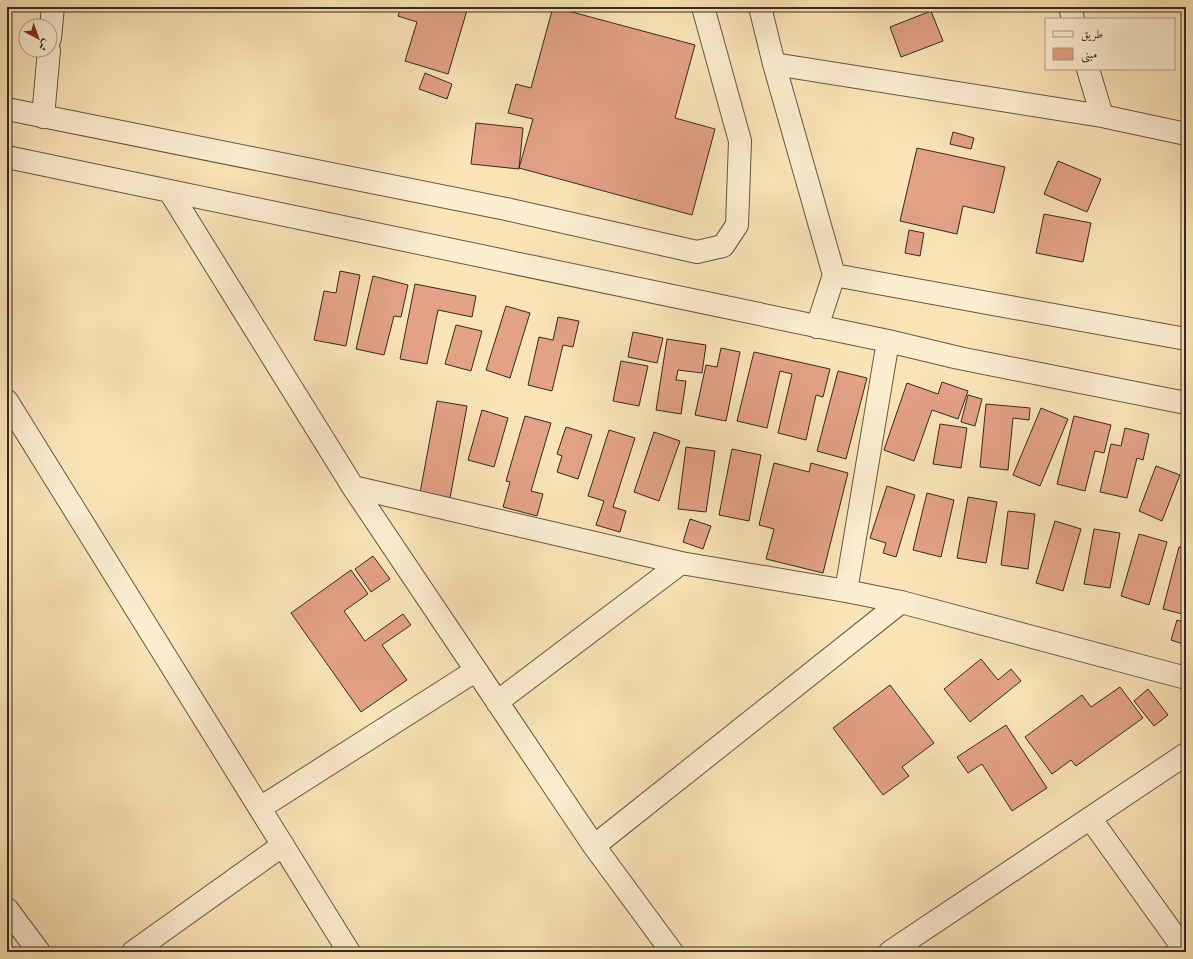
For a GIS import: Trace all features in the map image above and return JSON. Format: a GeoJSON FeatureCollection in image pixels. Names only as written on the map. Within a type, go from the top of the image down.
{"type":"FeatureCollection","features":[{"type":"Feature","properties":{"kind":"street"},"geometry":{"type":"LineString","coordinates":[[52,18],[53,7]]}},
{"type":"Feature","properties":{"kind":"street"},"geometry":{"type":"LineString","coordinates":[[7,109],[506,209],[697,252],[723,246],[737,225],[740,141],[703,7]]}},
{"type":"Feature","properties":{"kind":"street"},"geometry":{"type":"LineString","coordinates":[[760,7],[774,64],[834,275],[817,326]]}},
{"type":"Feature","properties":{"kind":"street"},"geometry":{"type":"LineString","coordinates":[[1070,7],[1073,18]]}},
{"type":"Feature","properties":{"kind":"street"},"geometry":{"type":"LineString","coordinates":[[43,117],[48,58]]}},
{"type":"Feature","properties":{"kind":"street"},"geometry":{"type":"LineString","coordinates":[[774,64],[1102,116],[1186,134]]}},
{"type":"Feature","properties":{"kind":"street"},"geometry":{"type":"LineString","coordinates":[[1088,70],[1102,116]]}},
{"type":"Feature","properties":{"kind":"street"},"geometry":{"type":"LineString","coordinates":[[7,158],[817,326],[959,358],[1186,403]]}},
{"type":"Feature","properties":{"kind":"street"},"geometry":{"type":"LineString","coordinates":[[170,192],[353,487],[475,671],[594,846],[672,952]]}},
{"type":"Feature","properties":{"kind":"street"},"geometry":{"type":"LineString","coordinates":[[834,275],[1186,339]]}},
{"type":"Feature","properties":{"kind":"street"},"geometry":{"type":"LineString","coordinates":[[846,591],[888,341]]}},
{"type":"Feature","properties":{"kind":"street"},"geometry":{"type":"LineString","coordinates":[[7,401],[349,952]]}},
{"type":"Feature","properties":{"kind":"street"},"geometry":{"type":"LineString","coordinates":[[353,487],[682,563],[901,602],[1186,678]]}},
{"type":"Feature","properties":{"kind":"street"},"geometry":{"type":"LineString","coordinates":[[497,702],[682,563]]}},
{"type":"Feature","properties":{"kind":"street"},"geometry":{"type":"LineString","coordinates":[[594,846],[901,602]]}},
{"type":"Feature","properties":{"kind":"street"},"geometry":{"type":"LineString","coordinates":[[260,808],[475,671]]}},
{"type":"Feature","properties":{"kind":"street"},"geometry":{"type":"LineString","coordinates":[[890,952],[1186,754]]}},
{"type":"Feature","properties":{"kind":"street"},"geometry":{"type":"LineString","coordinates":[[1090,818],[1186,952]]}},
{"type":"Feature","properties":{"kind":"street"},"geometry":{"type":"LineString","coordinates":[[133,952],[283,845]]}},
{"type":"Feature","properties":{"kind":"street"},"geometry":{"type":"LineString","coordinates":[[7,909],[39,952]]}},
{"type":"Feature","properties":{"kind":"building"},"geometry":{"type":"Polygon","coordinates":[[[401,7],[468,7],[448,74],[405,61],[417,22],[398,16],[401,7]]]}},
{"type":"Feature","properties":{"kind":"building"},"geometry":{"type":"Polygon","coordinates":[[[553,7],[695,45],[675,118],[715,129],[692,215],[519,168],[533,119],[508,113],[516,84],[531,88],[553,7]]]}},
{"type":"Feature","properties":{"kind":"building"},"geometry":{"type":"Polygon","coordinates":[[[931,11],[943,41],[901,57],[890,27],[931,11]]]}},
{"type":"Feature","properties":{"kind":"building"},"geometry":{"type":"Polygon","coordinates":[[[425,73],[452,84],[447,99],[419,89],[425,73]]]}},
{"type":"Feature","properties":{"kind":"building"},"geometry":{"type":"Polygon","coordinates":[[[476,123],[523,128],[519,169],[471,164],[476,123]]]}},
{"type":"Feature","properties":{"kind":"building"},"geometry":{"type":"Polygon","coordinates":[[[953,132],[974,138],[971,149],[950,144],[953,132]]]}},
{"type":"Feature","properties":{"kind":"building"},"geometry":{"type":"Polygon","coordinates":[[[917,148],[1005,167],[994,213],[963,206],[957,234],[900,221],[917,148]]]}},
{"type":"Feature","properties":{"kind":"building"},"geometry":{"type":"Polygon","coordinates":[[[1058,161],[1101,179],[1087,212],[1044,194],[1058,161]]]}},
{"type":"Feature","properties":{"kind":"building"},"geometry":{"type":"Polygon","coordinates":[[[1044,214],[1091,223],[1083,262],[1036,253],[1044,214]]]}},
{"type":"Feature","properties":{"kind":"building"},"geometry":{"type":"Polygon","coordinates":[[[909,230],[924,233],[920,256],[905,253],[909,230]]]}},
{"type":"Feature","properties":{"kind":"building"},"geometry":{"type":"Polygon","coordinates":[[[340,271],[360,275],[346,346],[314,340],[324,291],[336,293],[340,271]]]}},
{"type":"Feature","properties":{"kind":"building"},"geometry":{"type":"Polygon","coordinates":[[[373,276],[408,285],[401,317],[394,316],[384,355],[356,349],[373,276]]]}},
{"type":"Feature","properties":{"kind":"building"},"geometry":{"type":"Polygon","coordinates":[[[415,284],[476,296],[472,317],[438,310],[427,364],[400,359],[415,284]]]}},
{"type":"Feature","properties":{"kind":"building"},"geometry":{"type":"Polygon","coordinates":[[[506,306],[530,313],[510,378],[486,370],[506,306]]]}},
{"type":"Feature","properties":{"kind":"building"},"geometry":{"type":"Polygon","coordinates":[[[558,317],[579,321],[573,347],[563,345],[552,391],[528,385],[539,337],[553,340],[558,317]]]}},
{"type":"Feature","properties":{"kind":"building"},"geometry":{"type":"Polygon","coordinates":[[[456,325],[482,331],[471,371],[445,364],[456,325]]]}},
{"type":"Feature","properties":{"kind":"building"},"geometry":{"type":"Polygon","coordinates":[[[633,332],[663,338],[657,363],[628,357],[633,332]]]}},
{"type":"Feature","properties":{"kind":"building"},"geometry":{"type":"Polygon","coordinates":[[[667,339],[706,345],[702,373],[678,370],[676,380],[686,381],[681,414],[656,410],[667,339]]]}},
{"type":"Feature","properties":{"kind":"building"},"geometry":{"type":"Polygon","coordinates":[[[721,348],[740,352],[726,421],[695,415],[706,365],[717,367],[721,348]]]}},
{"type":"Feature","properties":{"kind":"building"},"geometry":{"type":"Polygon","coordinates":[[[754,352],[830,369],[823,397],[816,395],[806,440],[778,433],[792,374],[780,371],[767,428],[737,421],[754,352]]]}},
{"type":"Feature","properties":{"kind":"building"},"geometry":{"type":"Polygon","coordinates":[[[621,361],[648,366],[639,406],[613,401],[621,361]]]}},
{"type":"Feature","properties":{"kind":"building"},"geometry":{"type":"Polygon","coordinates":[[[838,371],[867,378],[846,459],[817,451],[838,371]]]}},
{"type":"Feature","properties":{"kind":"building"},"geometry":{"type":"Polygon","coordinates":[[[942,382],[968,391],[958,419],[932,410],[914,461],[884,450],[907,383],[938,394],[942,382]]]}},
{"type":"Feature","properties":{"kind":"building"},"geometry":{"type":"Polygon","coordinates":[[[968,395],[982,399],[975,426],[961,422],[968,395]]]}},
{"type":"Feature","properties":{"kind":"building"},"geometry":{"type":"Polygon","coordinates":[[[437,401],[467,406],[450,498],[420,493],[437,401]]]}},
{"type":"Feature","properties":{"kind":"building"},"geometry":{"type":"Polygon","coordinates":[[[986,404],[1030,408],[1029,420],[1013,418],[1008,470],[980,467],[986,404]]]}},
{"type":"Feature","properties":{"kind":"building"},"geometry":{"type":"Polygon","coordinates":[[[1041,408],[1068,419],[1040,486],[1013,475],[1041,408]]]}},
{"type":"Feature","properties":{"kind":"building"},"geometry":{"type":"Polygon","coordinates":[[[482,410],[508,418],[494,467],[468,460],[482,410]]]}},
{"type":"Feature","properties":{"kind":"building"},"geometry":{"type":"Polygon","coordinates":[[[525,416],[551,423],[531,491],[543,494],[537,516],[503,507],[510,482],[506,481],[525,416]]]}},
{"type":"Feature","properties":{"kind":"building"},"geometry":{"type":"Polygon","coordinates":[[[1074,416],[1111,425],[1104,453],[1095,451],[1085,491],[1057,484],[1074,416]]]}},
{"type":"Feature","properties":{"kind":"building"},"geometry":{"type":"Polygon","coordinates":[[[940,424],[967,428],[961,468],[933,464],[940,424]]]}},
{"type":"Feature","properties":{"kind":"building"},"geometry":{"type":"Polygon","coordinates":[[[566,427],[592,435],[578,479],[557,472],[562,456],[557,454],[566,427]]]}},
{"type":"Feature","properties":{"kind":"building"},"geometry":{"type":"Polygon","coordinates":[[[1125,428],[1149,434],[1143,460],[1137,458],[1127,498],[1100,492],[1111,444],[1121,446],[1125,428]]]}},
{"type":"Feature","properties":{"kind":"building"},"geometry":{"type":"Polygon","coordinates":[[[609,430],[635,438],[613,507],[626,511],[620,532],[596,525],[604,501],[588,496],[609,430]]]}},
{"type":"Feature","properties":{"kind":"building"},"geometry":{"type":"Polygon","coordinates":[[[654,432],[680,441],[659,501],[634,492],[654,432]]]}},
{"type":"Feature","properties":{"kind":"building"},"geometry":{"type":"Polygon","coordinates":[[[686,447],[715,451],[706,512],[678,509],[686,447]]]}},
{"type":"Feature","properties":{"kind":"building"},"geometry":{"type":"Polygon","coordinates":[[[732,449],[761,455],[749,521],[719,515],[732,449]]]}},
{"type":"Feature","properties":{"kind":"building"},"geometry":{"type":"Polygon","coordinates":[[[774,463],[809,472],[811,463],[848,473],[823,573],[766,559],[774,529],[759,525],[774,463]]]}},
{"type":"Feature","properties":{"kind":"building"},"geometry":{"type":"Polygon","coordinates":[[[1156,466],[1180,475],[1162,521],[1139,511],[1156,466]]]}},
{"type":"Feature","properties":{"kind":"building"},"geometry":{"type":"Polygon","coordinates":[[[887,486],[915,495],[896,557],[883,553],[886,543],[870,538],[887,486]]]}},
{"type":"Feature","properties":{"kind":"building"},"geometry":{"type":"Polygon","coordinates":[[[927,493],[954,500],[941,557],[913,550],[927,493]]]}},
{"type":"Feature","properties":{"kind":"building"},"geometry":{"type":"Polygon","coordinates":[[[968,497],[997,502],[986,563],[957,558],[968,497]]]}},
{"type":"Feature","properties":{"kind":"building"},"geometry":{"type":"Polygon","coordinates":[[[1008,511],[1035,514],[1028,569],[1001,565],[1008,511]]]}},
{"type":"Feature","properties":{"kind":"building"},"geometry":{"type":"Polygon","coordinates":[[[690,519],[711,526],[703,549],[683,542],[690,519]]]}},
{"type":"Feature","properties":{"kind":"building"},"geometry":{"type":"Polygon","coordinates":[[[1055,521],[1081,529],[1063,591],[1036,583],[1055,521]]]}},
{"type":"Feature","properties":{"kind":"building"},"geometry":{"type":"Polygon","coordinates":[[[1094,529],[1120,533],[1110,588],[1084,584],[1094,529]]]}},
{"type":"Feature","properties":{"kind":"building"},"geometry":{"type":"Polygon","coordinates":[[[1139,534],[1167,542],[1149,605],[1121,596],[1139,534]]]}},
{"type":"Feature","properties":{"kind":"building"},"geometry":{"type":"Polygon","coordinates":[[[1179,547],[1186,548],[1186,615],[1163,609],[1179,547]]]}},
{"type":"Feature","properties":{"kind":"building"},"geometry":{"type":"Polygon","coordinates":[[[373,556],[390,579],[371,592],[355,569],[373,556]]]}},
{"type":"Feature","properties":{"kind":"building"},"geometry":{"type":"Polygon","coordinates":[[[351,570],[368,594],[344,611],[365,641],[403,614],[411,625],[382,645],[407,680],[361,712],[291,613],[351,570]]]}},
{"type":"Feature","properties":{"kind":"building"},"geometry":{"type":"Polygon","coordinates":[[[1177,620],[1186,623],[1186,645],[1171,640],[1177,620]]]}},
{"type":"Feature","properties":{"kind":"building"},"geometry":{"type":"Polygon","coordinates":[[[981,659],[998,680],[1011,669],[1021,681],[970,722],[944,689],[981,659]]]}},
{"type":"Feature","properties":{"kind":"building"},"geometry":{"type":"Polygon","coordinates":[[[890,685],[934,743],[902,767],[909,776],[883,795],[833,728],[890,685]]]}},
{"type":"Feature","properties":{"kind":"building"},"geometry":{"type":"Polygon","coordinates":[[[1120,687],[1143,718],[1076,766],[1071,760],[1052,774],[1025,737],[1082,695],[1091,707],[1120,687]]]}},
{"type":"Feature","properties":{"kind":"building"},"geometry":{"type":"Polygon","coordinates":[[[1148,689],[1168,715],[1154,726],[1134,701],[1148,689]]]}},
{"type":"Feature","properties":{"kind":"building"},"geometry":{"type":"Polygon","coordinates":[[[1006,725],[1047,788],[1012,811],[982,764],[968,773],[957,757],[1006,725]]]}}]}
